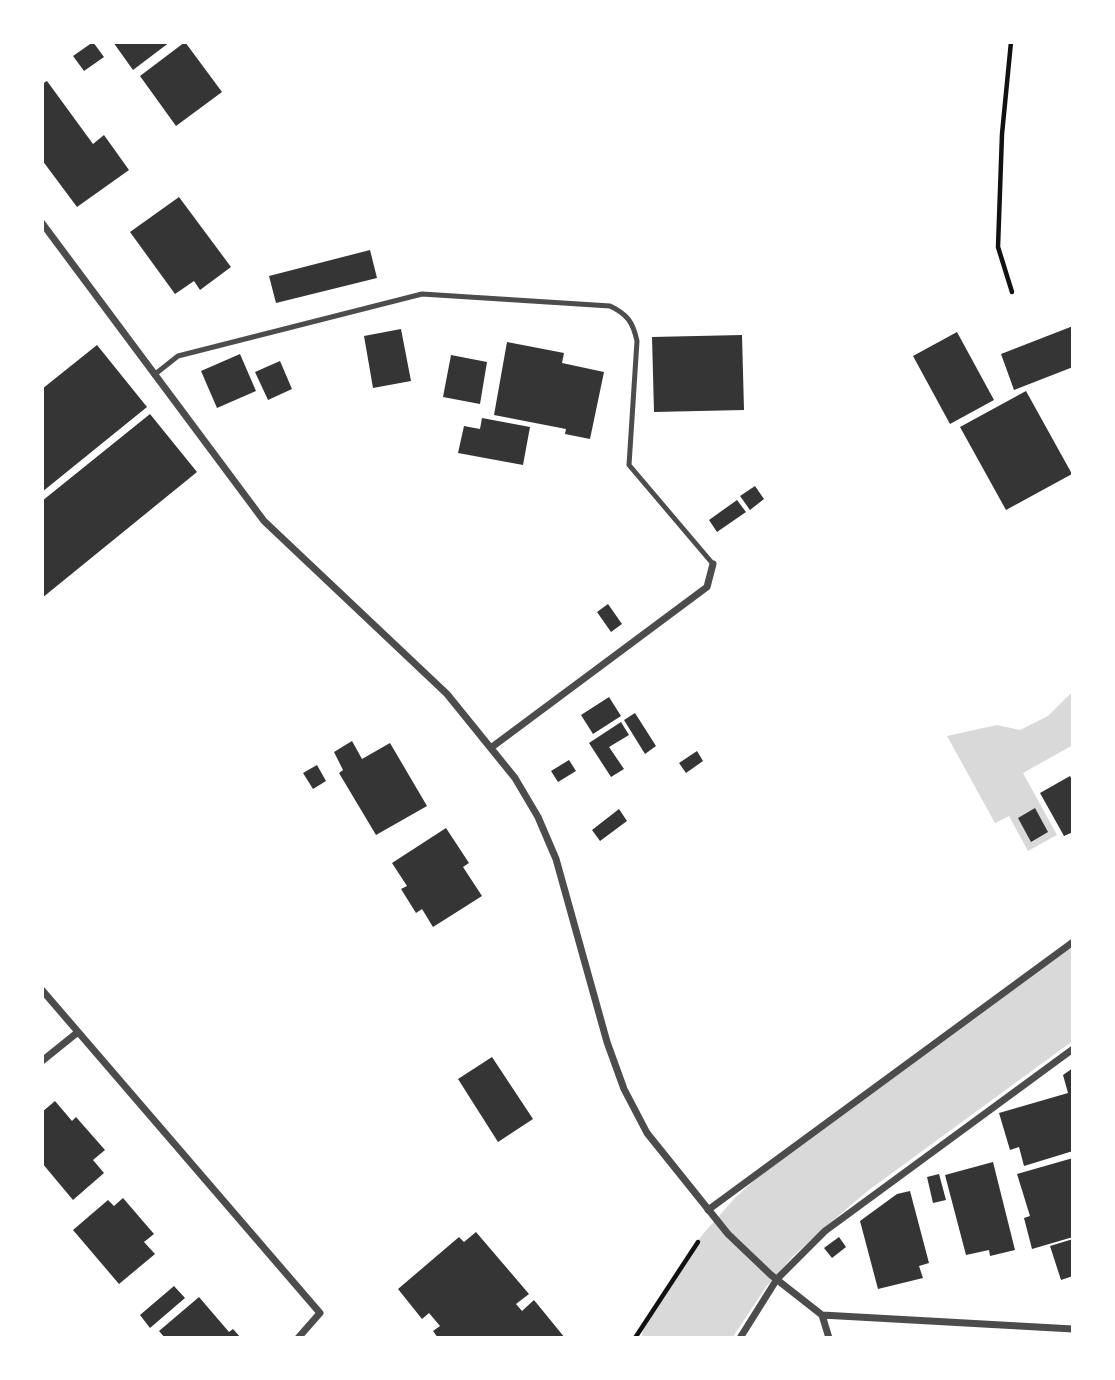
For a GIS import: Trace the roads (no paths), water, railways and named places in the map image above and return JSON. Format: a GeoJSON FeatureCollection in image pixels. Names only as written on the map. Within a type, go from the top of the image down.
{"type":"FeatureCollection","features":[{"type":"Feature","properties":{"kind":"street"},"geometry":{"type":"LineString","coordinates":[[42,223],[264,521],[447,694],[492,747],[538,817],[556,859],[607,1042],[624,1089],[647,1133],[728,1234],[774,1277],[822,1315],[829,1338]]}},
{"type":"Feature","properties":{"kind":"street"},"geometry":{"type":"LineString","coordinates":[[492,747],[707,587],[713,564]]}},
{"type":"Feature","properties":{"kind":"street"},"geometry":{"type":"LineString","coordinates":[[708,1210],[1073,942]]}},
{"type":"Feature","properties":{"kind":"street"},"geometry":{"type":"LineString","coordinates":[[42,990],[320,1313],[298,1338]]}},
{"type":"Feature","properties":{"kind":"street"},"geometry":{"type":"LineString","coordinates":[[42,1060],[78,1032]]}},
{"type":"Feature","properties":{"kind":"street"},"geometry":{"type":"LineString","coordinates":[[740,1338],[774,1277],[825,1231],[1073,1049]]}},
{"type":"Feature","properties":{"kind":"street"},"geometry":{"type":"LineString","coordinates":[[822,1315],[1073,1329]]}},
{"type":"Feature","properties":{"kind":"lane"},"geometry":{"type":"LineString","coordinates":[[154,375],[178,356],[422,294],[610,306],[624,313],[634,325],[637,341],[629,466],[713,564]]}},
{"type":"Feature","properties":{"kind":"waterway"},"geometry":{"type":"LineString","coordinates":[[683,1338],[734,1261],[764,1227],[796,1198],[842,1159],[1073,990]]}}]}
